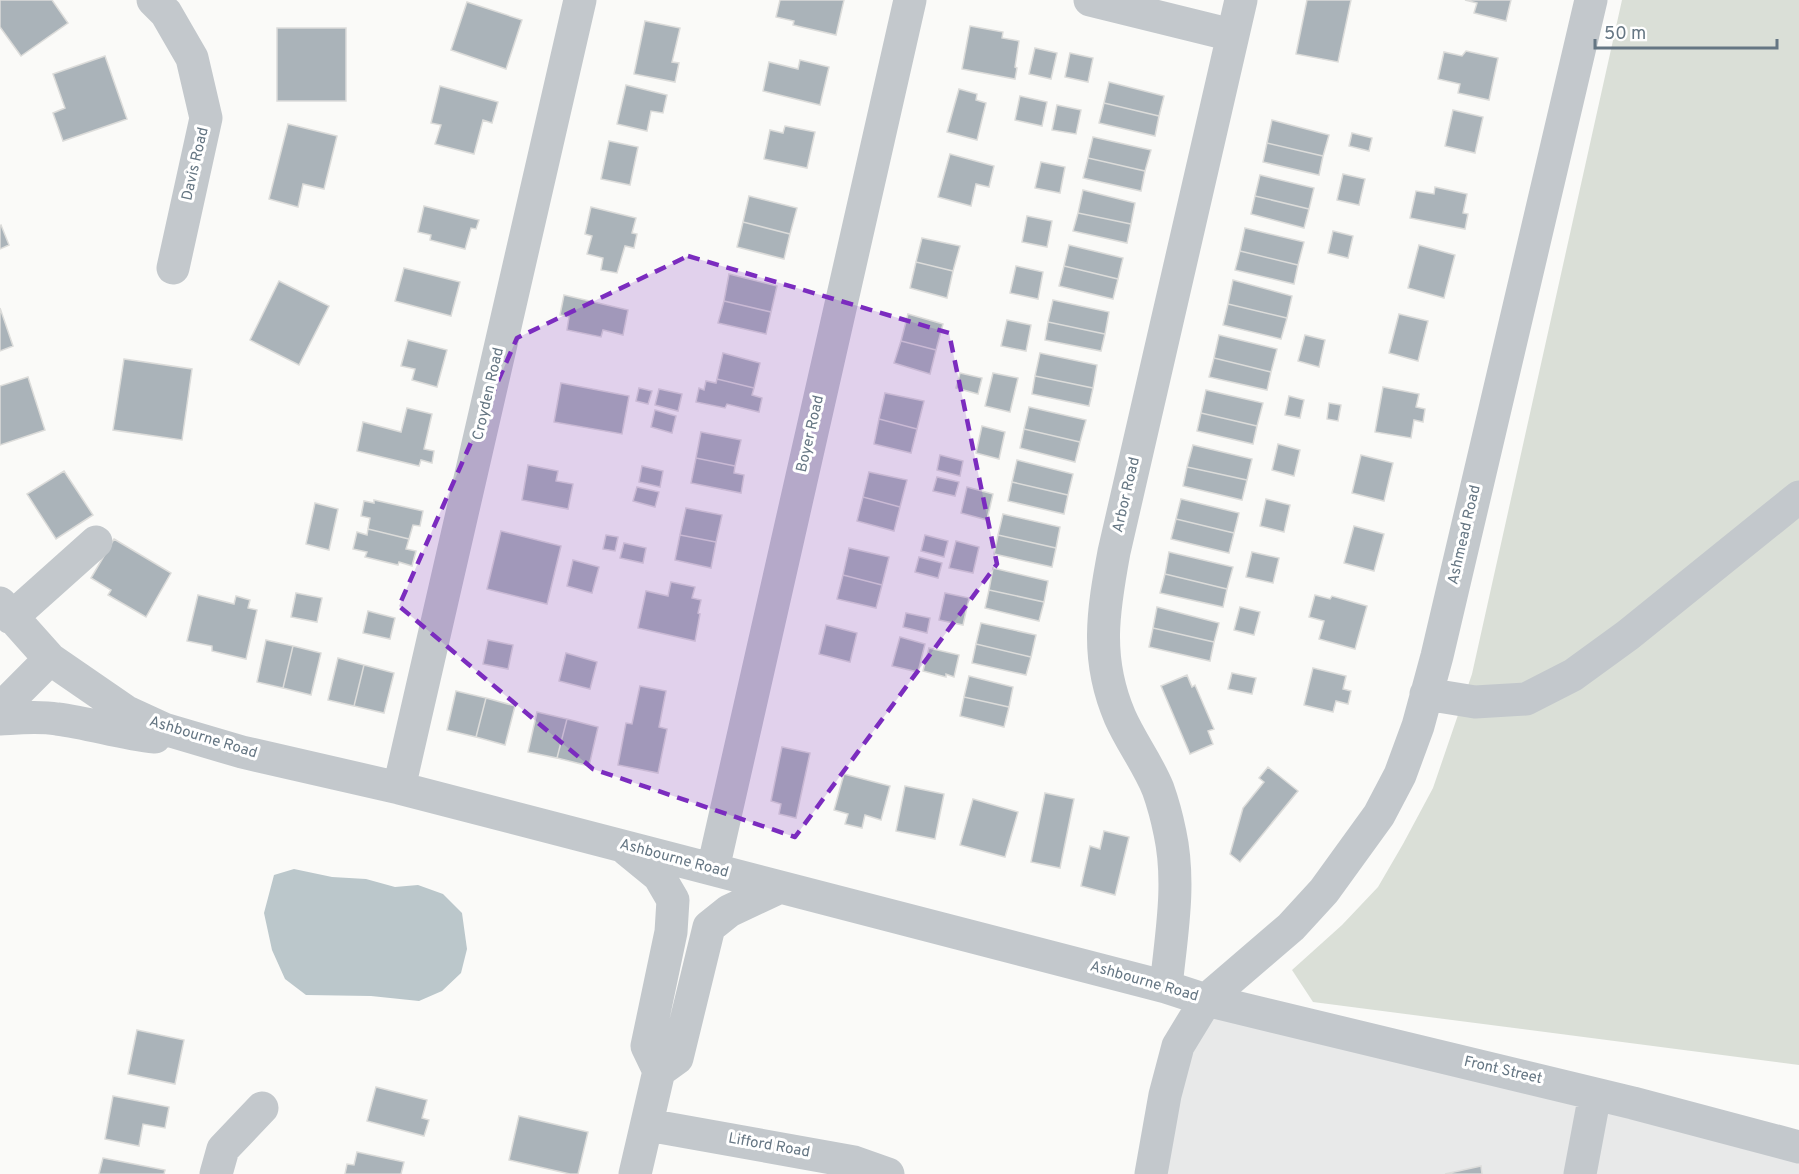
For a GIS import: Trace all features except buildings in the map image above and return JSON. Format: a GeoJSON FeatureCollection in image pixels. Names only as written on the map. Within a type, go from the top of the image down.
{"type":"FeatureCollection","features":[{"type":"Feature","properties":{"kind":"street","name":"Davis Road"},"geometry":{"type":"LineString","coordinates":[[153,0],[166,13],[192,58],[207,118],[173,268]]}},
{"type":"Feature","properties":{"kind":"street","name":"Croyden Road"},"geometry":{"type":"LineString","coordinates":[[399,788],[580,0]]}},
{"type":"Feature","properties":{"kind":"street","name":"Boyer Road"},"geometry":{"type":"LineString","coordinates":[[713,869],[910,0]]}},
{"type":"Feature","properties":{"kind":"street"},"geometry":{"type":"LineString","coordinates":[[1090,0],[1232,34]]}},
{"type":"Feature","properties":{"kind":"street","name":"Arbor Road"},"geometry":{"type":"LineString","coordinates":[[1166,987],[1176,882],[1170,834],[1158,789],[1113,698],[1104,655],[1102,629],[1114,552],[1241,0]]}},
{"type":"Feature","properties":{"kind":"street","name":"Ashmead Road"},"geometry":{"type":"LineString","coordinates":[[1206,1000],[1291,927],[1324,891],[1379,815],[1400,776],[1418,726],[1426,694],[1591,0]]}},
{"type":"Feature","properties":{"kind":"street"},"geometry":{"type":"LineString","coordinates":[[1426,694],[1475,702],[1526,699],[1573,675],[1637,628],[1799,498]]}},
{"type":"Feature","properties":{"kind":"street"},"geometry":{"type":"LineString","coordinates":[[6,610],[96,542]]}},
{"type":"Feature","properties":{"kind":"street","name":"Ashbourne Road"},"geometry":{"type":"LineString","coordinates":[[6,610],[50,659],[127,712],[164,729],[242,752],[399,788],[620,844],[778,888],[1166,987],[1206,1000],[1178,1046],[1165,1095],[1151,1174]]}},
{"type":"Feature","properties":{"kind":"street"},"geometry":{"type":"LineString","coordinates":[[0,709],[50,659]]}},
{"type":"Feature","properties":{"kind":"street"},"geometry":{"type":"LineString","coordinates":[[0,719],[27,717],[57,719],[140,736],[201,740]]}},
{"type":"Feature","properties":{"kind":"street"},"geometry":{"type":"LineString","coordinates":[[620,844],[659,876],[672,900],[671,932],[647,1046],[659,1071],[648,1125],[634,1174]]}},
{"type":"Feature","properties":{"kind":"street"},"geometry":{"type":"LineString","coordinates":[[659,1071],[677,1058],[709,927],[729,911],[778,888]]}},
{"type":"Feature","properties":{"kind":"street","name":"Front Street"},"geometry":{"type":"LineString","coordinates":[[1206,1000],[1595,1094],[1799,1147]]}},
{"type":"Feature","properties":{"kind":"street"},"geometry":{"type":"LineString","coordinates":[[1580,1174],[1595,1094]]}},
{"type":"Feature","properties":{"kind":"street"},"geometry":{"type":"LineString","coordinates":[[216,1174],[223,1149],[262,1108]]}},
{"type":"Feature","properties":{"kind":"street","name":"Lifford Road"},"geometry":{"type":"LineString","coordinates":[[648,1125],[854,1162],[888,1174]]}},
{"type":"Feature","properties":{"kind":"highlighted area"},"geometry":{"type":"Polygon","coordinates":[[[688,256],[949,333],[997,564],[795,837],[593,769],[399,606],[517,338],[688,256]]]}},
{"type":"Feature","properties":{"kind":"shaded area"},"geometry":{"type":"Polygon","coordinates":[[[1622,0],[1799,0],[1799,1065],[1313,1002],[1292,970],[1342,925],[1378,887],[1433,788],[1472,674],[1622,0]]]}},
{"type":"Feature","properties":{"kind":"shaded area"},"geometry":{"type":"Polygon","coordinates":[[[294,869],[332,877],[366,879],[395,887],[418,885],[443,894],[462,913],[467,949],[461,973],[442,991],[419,1001],[371,996],[306,995],[285,979],[272,950],[264,913],[274,875],[294,869]]]}},
{"type":"Feature","properties":{"kind":"shaded area"},"geometry":{"type":"Polygon","coordinates":[[[1206,1000],[1799,1147],[1799,1174],[1151,1174],[1206,1000]]]}}]}
